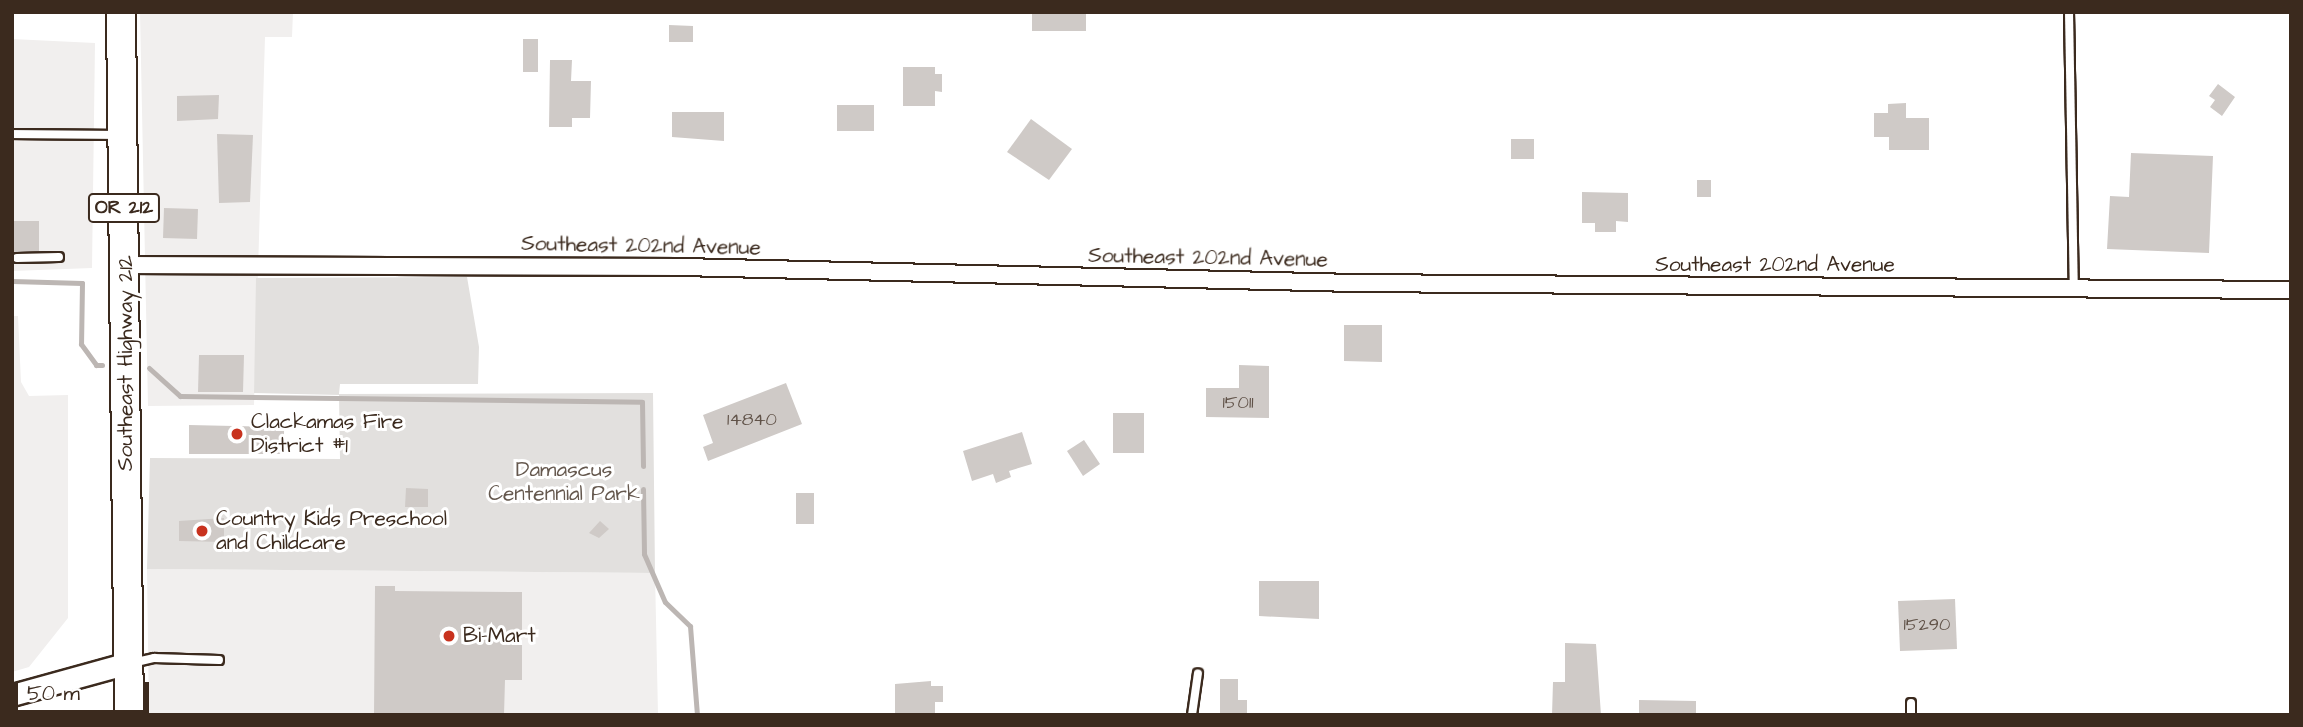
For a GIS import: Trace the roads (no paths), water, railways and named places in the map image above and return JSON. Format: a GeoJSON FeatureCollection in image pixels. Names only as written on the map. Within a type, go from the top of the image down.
{"type":"FeatureCollection","features":[{"type":"Feature","properties":{"kind":"highway","name":"Southeast Highway 212"},"geometry":{"type":"LineString","coordinates":[[121,12],[129,715]]}},
{"type":"Feature","properties":{"kind":"main road"},"geometry":{"type":"LineString","coordinates":[[12,695],[128,663]]}},
{"type":"Feature","properties":{"kind":"street","name":"Southeast 202nd Avenue"},"geometry":{"type":"LineString","coordinates":[[125,265],[681,267],[1354,283],[2291,290]]}},
{"type":"Feature","properties":{"kind":"lane"},"geometry":{"type":"LineString","coordinates":[[2069,12],[2074,288]]}},
{"type":"Feature","properties":{"kind":"lane"},"geometry":{"type":"LineString","coordinates":[[12,134],[124,135]]}},
{"type":"Feature","properties":{"kind":"lane"},"geometry":{"type":"LineString","coordinates":[[17,258],[59,257]]}},
{"type":"Feature","properties":{"kind":"lane"},"geometry":{"type":"LineString","coordinates":[[128,663],[154,657],[219,660]]}},
{"type":"Feature","properties":{"kind":"lane"},"geometry":{"type":"LineString","coordinates":[[1192,715],[1198,673]]}},
{"type":"Feature","properties":{"kind":"lane"},"geometry":{"type":"LineString","coordinates":[[1911,703],[1911,715]]}},
{"type":"Feature","properties":{"kind":"waterway"},"geometry":{"type":"LineString","coordinates":[[12,281],[82,283],[81,344],[96,365],[102,365]]}},
{"type":"Feature","properties":{"kind":"waterway"},"geometry":{"type":"LineString","coordinates":[[149,368],[180,396],[642,402],[643,466]]}},
{"type":"Feature","properties":{"kind":"waterway"},"geometry":{"type":"LineString","coordinates":[[643,489],[644,554],[665,602],[690,626],[697,715]]}},
{"type":"Feature","properties":{"kind":"place","name":"Clackamas Fire District #1"},"geometry":{"type":"Point","coordinates":[237,434]}},
{"type":"Feature","properties":{"kind":"place","name":"Country Kids Preschool and Childcare"},"geometry":{"type":"Point","coordinates":[202,531]}},
{"type":"Feature","properties":{"kind":"place","name":"Bi-Mart"},"geometry":{"type":"Point","coordinates":[449,636]}},
{"type":"Feature","properties":{"kind":"park label","name":"Damascus Centennial Park"},"geometry":{"type":"Point","coordinates":[564,482]}}]}
